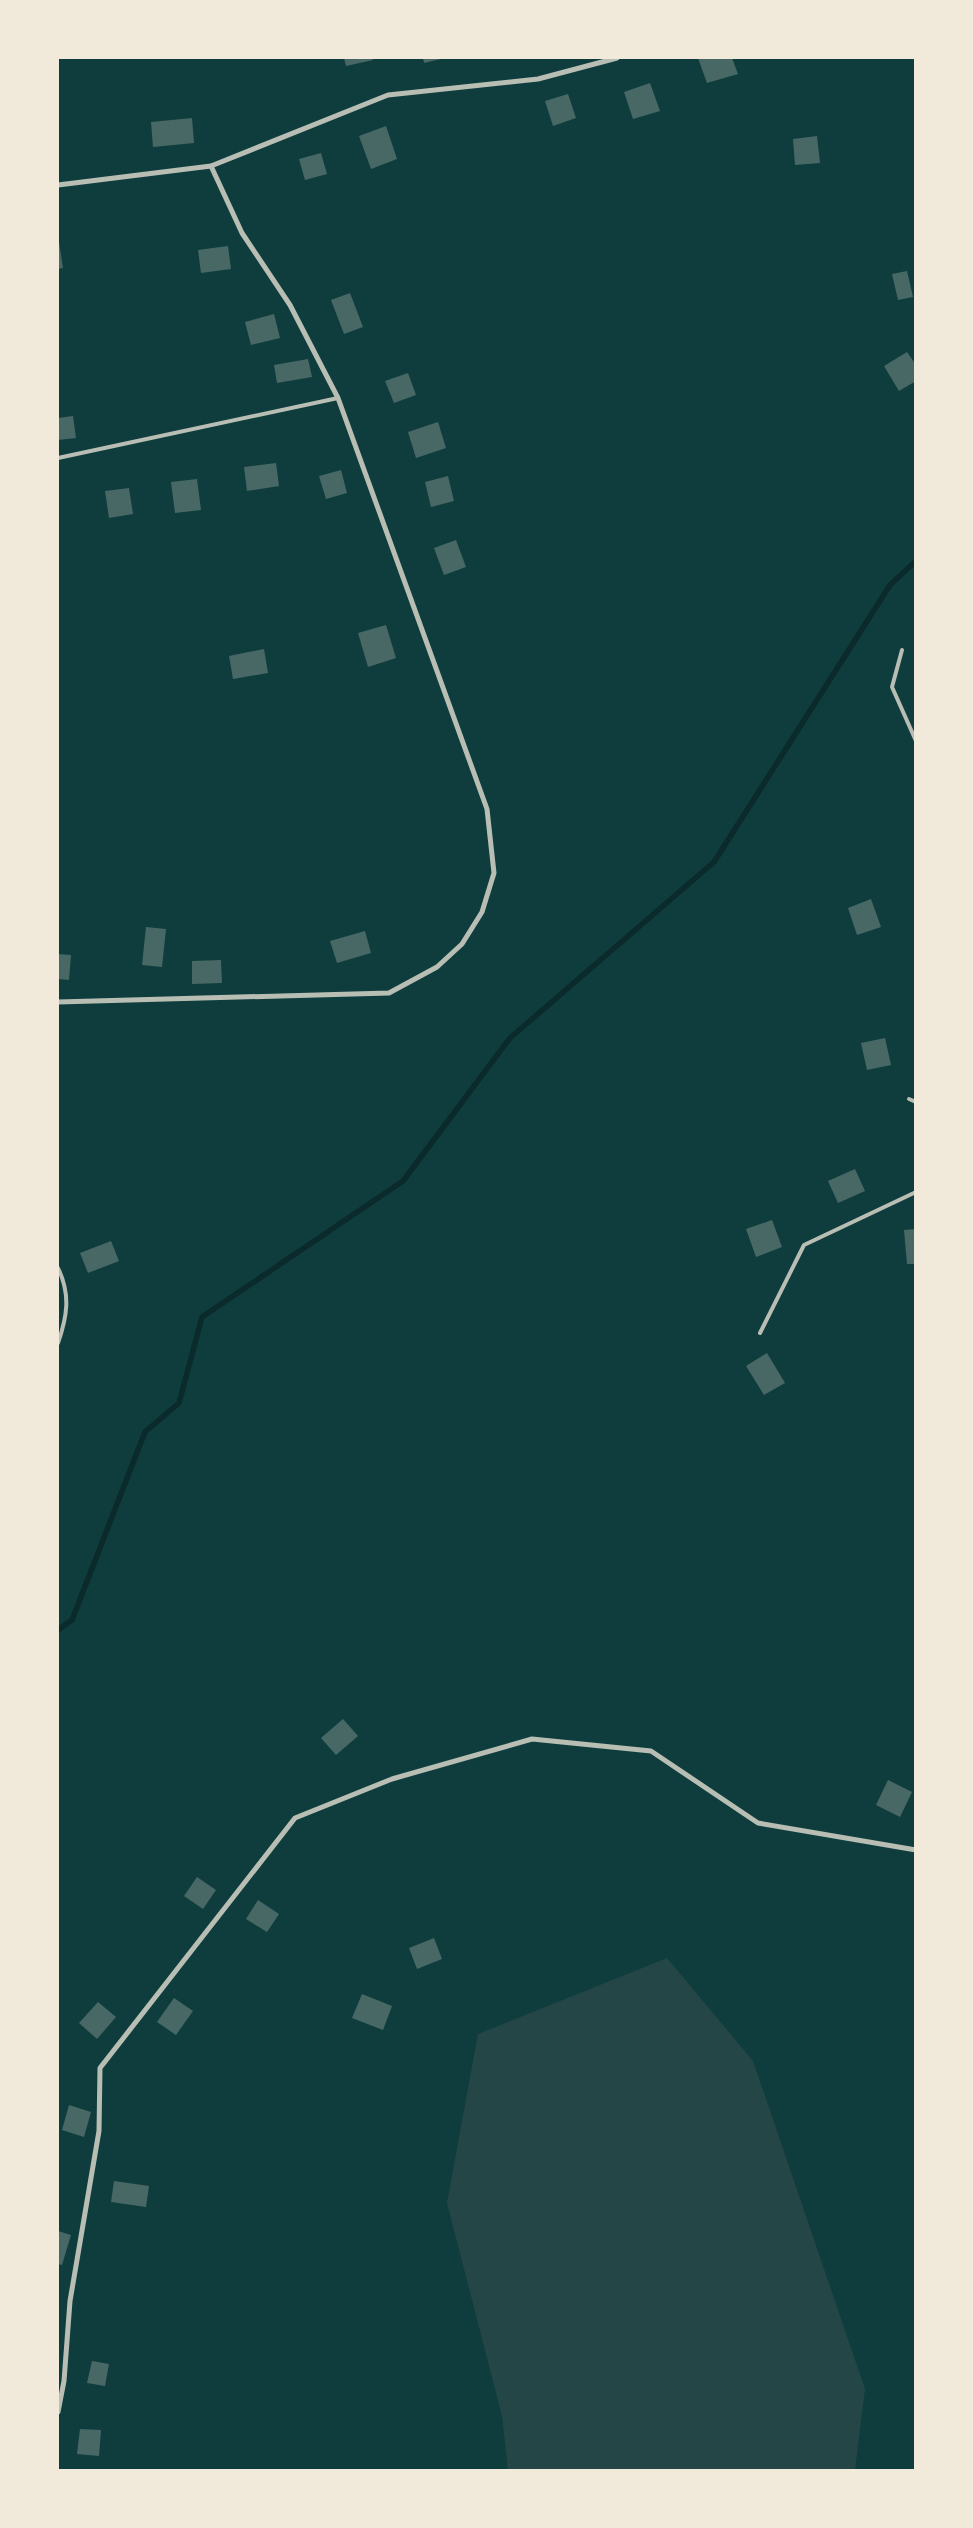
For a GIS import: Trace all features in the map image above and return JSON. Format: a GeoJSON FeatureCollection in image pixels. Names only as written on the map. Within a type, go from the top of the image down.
{"type":"FeatureCollection","features":[{"type":"Feature","properties":{"kind":"street"},"geometry":{"type":"LineString","coordinates":[[58,185],[211,166],[388,95],[538,79],[617,58]]}},
{"type":"Feature","properties":{"kind":"street"},"geometry":{"type":"LineString","coordinates":[[58,1002],[389,993],[437,967],[462,944],[482,912],[494,873],[487,809],[338,398],[290,305],[242,233],[211,166]]}},
{"type":"Feature","properties":{"kind":"street"},"geometry":{"type":"LineString","coordinates":[[58,2412],[64,2381],[70,2301],[99,2132],[100,2068],[295,1818],[392,1779],[532,1739],[651,1752],[758,1823],[916,1850]]}},
{"type":"Feature","properties":{"kind":"lane"},"geometry":{"type":"LineString","coordinates":[[58,458],[338,398]]}},
{"type":"Feature","properties":{"kind":"lane"},"geometry":{"type":"LineString","coordinates":[[902,650],[892,687],[916,741]]}},
{"type":"Feature","properties":{"kind":"lane"},"geometry":{"type":"LineString","coordinates":[[909,1099],[916,1102]]}},
{"type":"Feature","properties":{"kind":"lane"},"geometry":{"type":"LineString","coordinates":[[760,1333],[804,1245],[916,1192]]}},
{"type":"Feature","properties":{"kind":"lane"},"geometry":{"type":"LineString","coordinates":[[58,1268],[64,1282],[67,1319],[58,1343]]}},
{"type":"Feature","properties":{"kind":"shaded area"},"geometry":{"type":"Polygon","coordinates":[[[667,1958],[753,2061],[865,2389],[855,2470],[508,2470],[502,2416],[447,2203],[478,2034],[667,1958]]]}},
{"type":"Feature","properties":{"kind":"building"},"geometry":{"type":"Polygon","coordinates":[[[344,58],[372,58],[373,60],[346,66],[344,58]]]}},
{"type":"Feature","properties":{"kind":"building"},"geometry":{"type":"Polygon","coordinates":[[[423,58],[445,58],[424,63],[423,58]]]}},
{"type":"Feature","properties":{"kind":"building"},"geometry":{"type":"Polygon","coordinates":[[[698,58],[732,58],[738,74],[707,83],[698,58]]]}},
{"type":"Feature","properties":{"kind":"building"},"geometry":{"type":"Polygon","coordinates":[[[650,83],[660,111],[633,119],[624,92],[650,83]]]}},
{"type":"Feature","properties":{"kind":"building"},"geometry":{"type":"Polygon","coordinates":[[[568,94],[576,118],[553,126],[545,101],[568,94]]]}},
{"type":"Feature","properties":{"kind":"building"},"geometry":{"type":"Polygon","coordinates":[[[192,118],[194,143],[153,147],[151,122],[192,118]]]}},
{"type":"Feature","properties":{"kind":"building"},"geometry":{"type":"Polygon","coordinates":[[[386,126],[397,159],[371,169],[359,136],[386,126]]]}},
{"type":"Feature","properties":{"kind":"building"},"geometry":{"type":"Polygon","coordinates":[[[817,136],[820,163],[795,165],[793,139],[817,136]]]}},
{"type":"Feature","properties":{"kind":"building"},"geometry":{"type":"Polygon","coordinates":[[[321,153],[327,174],[305,180],[299,159],[321,153]]]}},
{"type":"Feature","properties":{"kind":"building"},"geometry":{"type":"Polygon","coordinates":[[[58,242],[63,268],[58,269],[58,242]]]}},
{"type":"Feature","properties":{"kind":"building"},"geometry":{"type":"Polygon","coordinates":[[[228,246],[231,269],[201,273],[198,250],[228,246]]]}},
{"type":"Feature","properties":{"kind":"building"},"geometry":{"type":"Polygon","coordinates":[[[907,271],[913,297],[898,300],[892,274],[907,271]]]}},
{"type":"Feature","properties":{"kind":"building"},"geometry":{"type":"Polygon","coordinates":[[[350,293],[363,327],[344,334],[331,300],[350,293]]]}},
{"type":"Feature","properties":{"kind":"building"},"geometry":{"type":"Polygon","coordinates":[[[274,314],[280,338],[251,345],[245,322],[274,314]]]}},
{"type":"Feature","properties":{"kind":"building"},"geometry":{"type":"Polygon","coordinates":[[[907,352],[916,365],[916,381],[899,391],[884,366],[907,352]]]}},
{"type":"Feature","properties":{"kind":"building"},"geometry":{"type":"Polygon","coordinates":[[[308,359],[312,377],[277,383],[274,365],[308,359]]]}},
{"type":"Feature","properties":{"kind":"building"},"geometry":{"type":"Polygon","coordinates":[[[408,373],[416,395],[394,403],[385,381],[408,373]]]}},
{"type":"Feature","properties":{"kind":"building"},"geometry":{"type":"Polygon","coordinates":[[[73,416],[76,438],[58,440],[58,418],[73,416]]]}},
{"type":"Feature","properties":{"kind":"building"},"geometry":{"type":"Polygon","coordinates":[[[438,422],[446,448],[416,458],[408,432],[438,422]]]}},
{"type":"Feature","properties":{"kind":"building"},"geometry":{"type":"Polygon","coordinates":[[[276,463],[279,486],[247,491],[244,467],[276,463]]]}},
{"type":"Feature","properties":{"kind":"building"},"geometry":{"type":"Polygon","coordinates":[[[341,470],[347,493],[326,499],[319,476],[341,470]]]}},
{"type":"Feature","properties":{"kind":"building"},"geometry":{"type":"Polygon","coordinates":[[[448,476],[454,501],[431,507],[425,482],[448,476]]]}},
{"type":"Feature","properties":{"kind":"building"},"geometry":{"type":"Polygon","coordinates":[[[197,479],[201,510],[175,513],[171,482],[197,479]]]}},
{"type":"Feature","properties":{"kind":"building"},"geometry":{"type":"Polygon","coordinates":[[[129,488],[133,514],[109,518],[105,491],[129,488]]]}},
{"type":"Feature","properties":{"kind":"building"},"geometry":{"type":"Polygon","coordinates":[[[456,540],[466,567],[444,575],[434,548],[456,540]]]}},
{"type":"Feature","properties":{"kind":"building"},"geometry":{"type":"Polygon","coordinates":[[[386,625],[396,658],[368,667],[358,633],[386,625]]]}},
{"type":"Feature","properties":{"kind":"building"},"geometry":{"type":"Polygon","coordinates":[[[264,649],[268,673],[233,679],[229,656],[264,649]]]}},
{"type":"Feature","properties":{"kind":"building"},"geometry":{"type":"Polygon","coordinates":[[[871,899],[881,927],[857,935],[848,908],[871,899]]]}},
{"type":"Feature","properties":{"kind":"building"},"geometry":{"type":"Polygon","coordinates":[[[146,927],[166,929],[162,967],[142,965],[146,927]]]}},
{"type":"Feature","properties":{"kind":"building"},"geometry":{"type":"Polygon","coordinates":[[[365,931],[371,953],[337,963],[330,941],[365,931]]]}},
{"type":"Feature","properties":{"kind":"building"},"geometry":{"type":"Polygon","coordinates":[[[58,954],[71,955],[69,980],[58,979],[58,954]]]}},
{"type":"Feature","properties":{"kind":"building"},"geometry":{"type":"Polygon","coordinates":[[[221,960],[222,983],[192,984],[192,961],[221,960]]]}},
{"type":"Feature","properties":{"kind":"building"},"geometry":{"type":"Polygon","coordinates":[[[885,1038],[891,1065],[867,1070],[861,1043],[885,1038]]]}},
{"type":"Feature","properties":{"kind":"building"},"geometry":{"type":"Polygon","coordinates":[[[855,1169],[865,1191],[838,1203],[828,1181],[855,1169]]]}},
{"type":"Feature","properties":{"kind":"building"},"geometry":{"type":"Polygon","coordinates":[[[772,1220],[782,1247],[756,1257],[746,1229],[772,1220]]]}},
{"type":"Feature","properties":{"kind":"building"},"geometry":{"type":"Polygon","coordinates":[[[916,1229],[916,1264],[907,1264],[904,1230],[916,1229]]]}},
{"type":"Feature","properties":{"kind":"building"},"geometry":{"type":"Polygon","coordinates":[[[111,1241],[119,1261],[88,1273],[80,1253],[111,1241]]]}},
{"type":"Feature","properties":{"kind":"building"},"geometry":{"type":"Polygon","coordinates":[[[767,1353],[785,1383],[764,1395],[746,1366],[767,1353]]]}},
{"type":"Feature","properties":{"kind":"building"},"geometry":{"type":"Polygon","coordinates":[[[343,1719],[358,1736],[336,1755],[321,1738],[343,1719]]]}},
{"type":"Feature","properties":{"kind":"building"},"geometry":{"type":"Polygon","coordinates":[[[888,1780],[912,1792],[900,1817],[876,1805],[888,1780]]]}},
{"type":"Feature","properties":{"kind":"building"},"geometry":{"type":"Polygon","coordinates":[[[197,1877],[216,1890],[203,1909],[184,1896],[197,1877]]]}},
{"type":"Feature","properties":{"kind":"building"},"geometry":{"type":"Polygon","coordinates":[[[258,1900],[279,1914],[267,1932],[246,1919],[258,1900]]]}},
{"type":"Feature","properties":{"kind":"building"},"geometry":{"type":"Polygon","coordinates":[[[434,1938],[442,1959],[417,1969],[409,1948],[434,1938]]]}},
{"type":"Feature","properties":{"kind":"building"},"geometry":{"type":"Polygon","coordinates":[[[362,1994],[392,2006],[383,2030],[352,2018],[362,1994]]]}},
{"type":"Feature","properties":{"kind":"building"},"geometry":{"type":"Polygon","coordinates":[[[174,1998],[193,2011],[176,2035],[157,2022],[174,1998]]]}},
{"type":"Feature","properties":{"kind":"building"},"geometry":{"type":"Polygon","coordinates":[[[98,2002],[116,2017],[97,2039],[79,2023],[98,2002]]]}},
{"type":"Feature","properties":{"kind":"building"},"geometry":{"type":"Polygon","coordinates":[[[69,2105],[91,2112],[84,2137],[62,2130],[69,2105]]]}},
{"type":"Feature","properties":{"kind":"building"},"geometry":{"type":"Polygon","coordinates":[[[114,2181],[149,2186],[146,2207],[111,2202],[114,2181]]]}},
{"type":"Feature","properties":{"kind":"building"},"geometry":{"type":"Polygon","coordinates":[[[58,2231],[71,2235],[62,2265],[58,2264],[58,2231]]]}},
{"type":"Feature","properties":{"kind":"building"},"geometry":{"type":"Polygon","coordinates":[[[92,2361],[109,2364],[105,2386],[87,2383],[92,2361]]]}},
{"type":"Feature","properties":{"kind":"building"},"geometry":{"type":"Polygon","coordinates":[[[80,2429],[101,2430],[99,2456],[77,2454],[80,2429]]]}},
{"type":"Feature","properties":{"kind":"waterway"},"geometry":{"type":"LineString","coordinates":[[58,1630],[72,1620],[145,1432],[179,1403],[202,1317],[403,1181],[510,1038],[714,862],[890,585],[916,561]]}}]}
